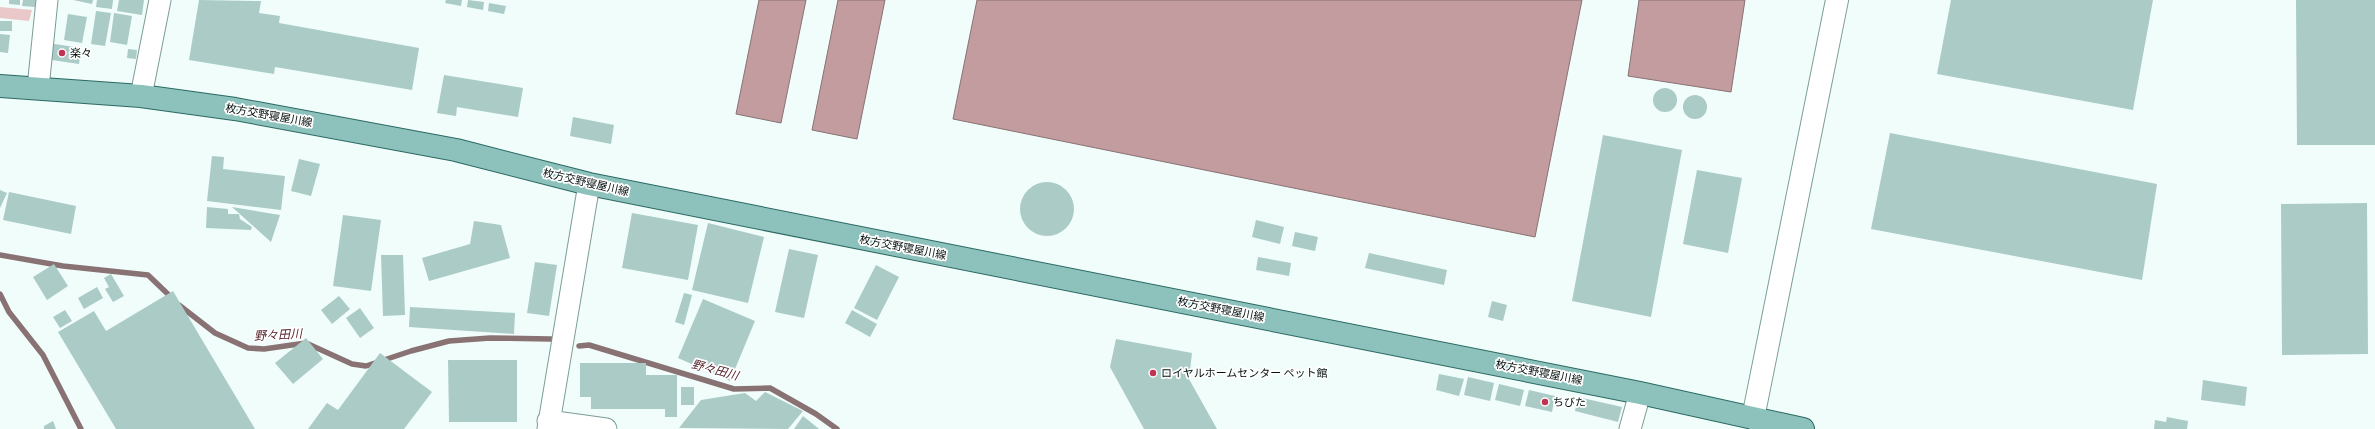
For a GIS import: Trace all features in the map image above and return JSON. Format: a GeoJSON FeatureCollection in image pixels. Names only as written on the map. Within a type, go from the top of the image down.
{"type":"FeatureCollection","features":[{"type":"Feature","properties":{"kind":"main road","name":"枚方交野寝屋川線"},"geometry":{"type":"LineString","coordinates":[[0,86],[141,96],[235,108],[456,150],[589,184],[1640,393],[1803,429]]}},
{"type":"Feature","properties":{"kind":"street"},"geometry":{"type":"LineString","coordinates":[[38,88],[47,0]]}},
{"type":"Feature","properties":{"kind":"street"},"geometry":{"type":"LineString","coordinates":[[141,96],[160,0]]}},
{"type":"Feature","properties":{"kind":"street"},"geometry":{"type":"LineString","coordinates":[[1752,418],[1837,0]]}},
{"type":"Feature","properties":{"kind":"street"},"geometry":{"type":"LineString","coordinates":[[589,184],[548,425],[606,429]]}},
{"type":"Feature","properties":{"kind":"street"},"geometry":{"type":"LineString","coordinates":[[1630,429],[1640,393]]}},
{"type":"Feature","properties":{"kind":"shaded area"},"geometry":{"type":"Polygon","coordinates":[[[759,0],[806,0],[781,123],[736,114],[759,0]]]}},
{"type":"Feature","properties":{"kind":"shaded area"},"geometry":{"type":"Polygon","coordinates":[[[838,0],[885,0],[857,139],[812,130],[838,0]]]}},
{"type":"Feature","properties":{"kind":"shaded area"},"geometry":{"type":"Polygon","coordinates":[[[977,0],[1582,0],[1535,237],[953,119],[977,0]]]}},
{"type":"Feature","properties":{"kind":"shaded area"},"geometry":{"type":"Polygon","coordinates":[[[1639,0],[1745,0],[1731,92],[1628,76],[1639,0]]]}},
{"type":"Feature","properties":{"kind":"shaded area"},"geometry":{"type":"Polygon","coordinates":[[[0,7],[32,10],[29,21],[0,18],[0,7]]]}},
{"type":"Feature","properties":{"kind":"building"},"geometry":{"type":"Polygon","coordinates":[[[9,0],[20,0],[20,5],[9,4],[9,0]]]}},
{"type":"Feature","properties":{"kind":"building"},"geometry":{"type":"Polygon","coordinates":[[[23,0],[36,0],[35,7],[22,6],[23,0]]]}},
{"type":"Feature","properties":{"kind":"building"},"geometry":{"type":"Polygon","coordinates":[[[73,0],[93,0],[92,4],[73,0]]]}},
{"type":"Feature","properties":{"kind":"building"},"geometry":{"type":"Polygon","coordinates":[[[97,0],[113,0],[112,9],[96,7],[97,0]]]}},
{"type":"Feature","properties":{"kind":"building"},"geometry":{"type":"Polygon","coordinates":[[[119,0],[144,0],[142,15],[117,11],[119,0]]]}},
{"type":"Feature","properties":{"kind":"building"},"geometry":{"type":"Polygon","coordinates":[[[199,0],[261,1],[259,13],[280,16],[279,23],[419,48],[412,90],[275,67],[274,74],[189,60],[199,0]]]}},
{"type":"Feature","properties":{"kind":"building"},"geometry":{"type":"Polygon","coordinates":[[[446,0],[462,0],[461,6],[445,3],[446,0]]]}},
{"type":"Feature","properties":{"kind":"building"},"geometry":{"type":"Polygon","coordinates":[[[468,0],[484,2],[483,10],[467,7],[468,0]]]}},
{"type":"Feature","properties":{"kind":"building"},"geometry":{"type":"Polygon","coordinates":[[[1951,0],[2153,0],[2133,110],[1937,74],[1951,0]]]}},
{"type":"Feature","properties":{"kind":"building"},"geometry":{"type":"Polygon","coordinates":[[[2296,0],[2375,0],[2375,145],[2297,145],[2296,0]]]}},
{"type":"Feature","properties":{"kind":"building"},"geometry":{"type":"Polygon","coordinates":[[[489,3],[506,6],[504,14],[488,11],[489,3]]]}},
{"type":"Feature","properties":{"kind":"building"},"geometry":{"type":"Polygon","coordinates":[[[96,11],[111,13],[105,46],[91,44],[96,11]]]}},
{"type":"Feature","properties":{"kind":"building"},"geometry":{"type":"Polygon","coordinates":[[[114,13],[132,16],[127,45],[110,42],[114,13]]]}},
{"type":"Feature","properties":{"kind":"building"},"geometry":{"type":"Polygon","coordinates":[[[68,14],[87,17],[82,43],[64,40],[68,14]]]}},
{"type":"Feature","properties":{"kind":"building"},"geometry":{"type":"Polygon","coordinates":[[[0,21],[12,21],[12,31],[0,31],[0,21]]]}},
{"type":"Feature","properties":{"kind":"building"},"geometry":{"type":"Polygon","coordinates":[[[0,34],[10,35],[8,53],[0,52],[0,34]]]}},
{"type":"Feature","properties":{"kind":"building"},"geometry":{"type":"Polygon","coordinates":[[[48,43],[81,48],[79,64],[45,59],[48,43]]]}},
{"type":"Feature","properties":{"kind":"building"},"geometry":{"type":"Polygon","coordinates":[[[128,49],[137,50],[136,59],[127,58],[128,49]]]}},
{"type":"Feature","properties":{"kind":"building"},"geometry":{"type":"Polygon","coordinates":[[[444,75],[523,88],[518,117],[457,107],[456,116],[437,113],[444,75]]]}},
{"type":"Feature","properties":{"kind":"building"},"geometry":{"type":"Polygon","coordinates":[[[1665,88],[1670,89],[1676,95],[1676,105],[1670,111],[1665,112],[1660,111],[1654,105],[1653,100],[1654,95],[1660,89],[1665,88]]]}},
{"type":"Feature","properties":{"kind":"building"},"geometry":{"type":"Polygon","coordinates":[[[1695,95],[1704,98],[1707,107],[1704,116],[1695,119],[1686,116],[1683,107],[1686,98],[1695,95]]]}},
{"type":"Feature","properties":{"kind":"building"},"geometry":{"type":"Polygon","coordinates":[[[573,117],[614,125],[611,144],[570,136],[573,117]]]}},
{"type":"Feature","properties":{"kind":"building"},"geometry":{"type":"Polygon","coordinates":[[[1890,133],[2157,184],[2142,280],[1871,229],[1890,133]]]}},
{"type":"Feature","properties":{"kind":"building"},"geometry":{"type":"Polygon","coordinates":[[[1603,135],[1682,150],[1651,317],[1572,301],[1603,135]]]}},
{"type":"Feature","properties":{"kind":"building"},"geometry":{"type":"Polygon","coordinates":[[[212,156],[224,157],[223,169],[285,176],[281,210],[207,201],[212,156]]]}},
{"type":"Feature","properties":{"kind":"building"},"geometry":{"type":"Polygon","coordinates":[[[299,159],[320,164],[311,196],[291,191],[299,159]]]}},
{"type":"Feature","properties":{"kind":"building"},"geometry":{"type":"Polygon","coordinates":[[[1697,170],[1742,178],[1728,253],[1683,244],[1697,170]]]}},
{"type":"Feature","properties":{"kind":"building"},"geometry":{"type":"Polygon","coordinates":[[[1047,182],[1057,184],[1066,190],[1072,199],[1074,209],[1072,219],[1066,228],[1057,234],[1047,236],[1037,234],[1028,228],[1022,219],[1020,209],[1022,199],[1028,190],[1037,184],[1047,182]]]}},
{"type":"Feature","properties":{"kind":"building"},"geometry":{"type":"Polygon","coordinates":[[[0,190],[7,193],[0,208],[0,190]]]}},
{"type":"Feature","properties":{"kind":"building"},"geometry":{"type":"Polygon","coordinates":[[[9,192],[76,206],[71,234],[3,220],[9,192]]]}},
{"type":"Feature","properties":{"kind":"building"},"geometry":{"type":"Polygon","coordinates":[[[2367,203],[2368,354],[2282,355],[2281,204],[2367,203]]]}},
{"type":"Feature","properties":{"kind":"building"},"geometry":{"type":"Polygon","coordinates":[[[207,207],[228,209],[228,214],[239,214],[240,219],[252,227],[251,230],[206,228],[207,207]]]}},
{"type":"Feature","properties":{"kind":"building"},"geometry":{"type":"Polygon","coordinates":[[[232,207],[280,215],[271,242],[232,207]]]}},
{"type":"Feature","properties":{"kind":"building"},"geometry":{"type":"Polygon","coordinates":[[[632,213],[698,225],[688,280],[622,268],[632,213]]]}},
{"type":"Feature","properties":{"kind":"building"},"geometry":{"type":"Polygon","coordinates":[[[343,215],[381,220],[371,291],[333,286],[343,215]]]}},
{"type":"Feature","properties":{"kind":"building"},"geometry":{"type":"Polygon","coordinates":[[[1256,220],[1284,227],[1280,244],[1252,237],[1256,220]]]}},
{"type":"Feature","properties":{"kind":"building"},"geometry":{"type":"Polygon","coordinates":[[[474,221],[501,225],[510,258],[429,281],[422,258],[470,244],[474,221]]]}},
{"type":"Feature","properties":{"kind":"building"},"geometry":{"type":"Polygon","coordinates":[[[708,223],[764,237],[748,303],[692,290],[708,223]]]}},
{"type":"Feature","properties":{"kind":"building"},"geometry":{"type":"Polygon","coordinates":[[[1295,232],[1318,237],[1315,251],[1292,246],[1295,232]]]}},
{"type":"Feature","properties":{"kind":"building"},"geometry":{"type":"Polygon","coordinates":[[[789,249],[818,255],[804,318],[775,312],[789,249]]]}},
{"type":"Feature","properties":{"kind":"building"},"geometry":{"type":"Polygon","coordinates":[[[1369,253],[1447,270],[1444,285],[1365,268],[1369,253]]]}},
{"type":"Feature","properties":{"kind":"building"},"geometry":{"type":"Polygon","coordinates":[[[381,255],[403,255],[405,315],[383,316],[381,255]]]}},
{"type":"Feature","properties":{"kind":"building"},"geometry":{"type":"Polygon","coordinates":[[[1258,257],[1291,263],[1289,276],[1256,270],[1258,257]]]}},
{"type":"Feature","properties":{"kind":"building"},"geometry":{"type":"Polygon","coordinates":[[[535,262],[557,265],[549,316],[527,313],[535,262]]]}},
{"type":"Feature","properties":{"kind":"building"},"geometry":{"type":"Polygon","coordinates":[[[54,264],[68,286],[47,300],[33,277],[54,264]]]}},
{"type":"Feature","properties":{"kind":"building"},"geometry":{"type":"Polygon","coordinates":[[[876,265],[899,277],[877,320],[854,308],[876,265]]]}},
{"type":"Feature","properties":{"kind":"building"},"geometry":{"type":"Polygon","coordinates":[[[111,274],[124,296],[113,302],[105,289],[109,287],[104,278],[111,274]]]}},
{"type":"Feature","properties":{"kind":"building"},"geometry":{"type":"Polygon","coordinates":[[[97,287],[103,298],[84,309],[78,298],[97,287]]]}},
{"type":"Feature","properties":{"kind":"building"},"geometry":{"type":"Polygon","coordinates":[[[173,291],[255,429],[116,429],[58,332],[94,311],[106,331],[173,291]]]}},
{"type":"Feature","properties":{"kind":"building"},"geometry":{"type":"Polygon","coordinates":[[[684,293],[692,295],[684,325],[675,322],[684,293]]]}},
{"type":"Feature","properties":{"kind":"building"},"geometry":{"type":"Polygon","coordinates":[[[339,296],[350,309],[332,324],[321,310],[339,296]]]}},
{"type":"Feature","properties":{"kind":"building"},"geometry":{"type":"Polygon","coordinates":[[[703,299],[755,321],[730,381],[678,358],[703,299]]]}},
{"type":"Feature","properties":{"kind":"building"},"geometry":{"type":"Polygon","coordinates":[[[1492,301],[1507,305],[1503,321],[1488,317],[1492,301]]]}},
{"type":"Feature","properties":{"kind":"building"},"geometry":{"type":"Polygon","coordinates":[[[410,307],[515,313],[514,334],[409,327],[410,307]]]}},
{"type":"Feature","properties":{"kind":"building"},"geometry":{"type":"Polygon","coordinates":[[[360,308],[374,328],[360,338],[346,318],[360,308]]]}},
{"type":"Feature","properties":{"kind":"building"},"geometry":{"type":"Polygon","coordinates":[[[65,310],[72,321],[60,328],[53,317],[65,310]]]}},
{"type":"Feature","properties":{"kind":"building"},"geometry":{"type":"Polygon","coordinates":[[[852,310],[877,324],[870,337],[845,323],[852,310]]]}},
{"type":"Feature","properties":{"kind":"building"},"geometry":{"type":"Polygon","coordinates":[[[306,338],[323,359],[293,384],[275,363],[306,338]]]}},
{"type":"Feature","properties":{"kind":"building"},"geometry":{"type":"Polygon","coordinates":[[[1116,339],[1192,353],[1189,379],[1217,429],[1144,429],[1110,367],[1116,339]]]}},
{"type":"Feature","properties":{"kind":"building"},"geometry":{"type":"Polygon","coordinates":[[[380,353],[432,392],[404,429],[308,429],[327,403],[338,410],[380,353]]]}},
{"type":"Feature","properties":{"kind":"building"},"geometry":{"type":"Polygon","coordinates":[[[448,360],[517,360],[517,422],[449,422],[448,360]]]}},
{"type":"Feature","properties":{"kind":"building"},"geometry":{"type":"Polygon","coordinates":[[[580,363],[646,363],[646,375],[677,375],[677,417],[665,417],[665,409],[591,409],[591,397],[580,397],[580,363]]]}},
{"type":"Feature","properties":{"kind":"building"},"geometry":{"type":"Polygon","coordinates":[[[1439,374],[1464,379],[1459,396],[1436,390],[1439,374]]]}},
{"type":"Feature","properties":{"kind":"building"},"geometry":{"type":"Polygon","coordinates":[[[1468,377],[1494,383],[1490,401],[1464,395],[1468,377]]]}},
{"type":"Feature","properties":{"kind":"building"},"geometry":{"type":"Polygon","coordinates":[[[2203,380],[2247,387],[2245,406],[2201,400],[2203,380]]]}},
{"type":"Feature","properties":{"kind":"building"},"geometry":{"type":"Polygon","coordinates":[[[1499,384],[1524,390],[1520,406],[1495,400],[1499,384]]]}},
{"type":"Feature","properties":{"kind":"building"},"geometry":{"type":"Polygon","coordinates":[[[681,387],[694,387],[694,405],[681,405],[681,387]]]}},
{"type":"Feature","properties":{"kind":"building"},"geometry":{"type":"Polygon","coordinates":[[[1529,390],[1555,396],[1552,412],[1525,406],[1529,390]]]}},
{"type":"Feature","properties":{"kind":"building"},"geometry":{"type":"Polygon","coordinates":[[[765,392],[803,411],[788,429],[679,428],[701,400],[745,393],[756,401],[765,392]]]}},
{"type":"Feature","properties":{"kind":"building"},"geometry":{"type":"Polygon","coordinates":[[[1578,397],[1622,407],[1618,422],[1575,411],[1578,397]]]}},
{"type":"Feature","properties":{"kind":"building"},"geometry":{"type":"Polygon","coordinates":[[[803,416],[819,429],[794,429],[803,416]]]}},
{"type":"Feature","properties":{"kind":"building"},"geometry":{"type":"Polygon","coordinates":[[[2167,417],[2188,421],[2187,429],[2154,429],[2155,420],[2166,422],[2167,417]]]}},
{"type":"Feature","properties":{"kind":"building"},"geometry":{"type":"Polygon","coordinates":[[[53,421],[56,429],[44,429],[44,426],[53,421]]]}},
{"type":"Feature","properties":{"kind":"waterway","name":"野々田川"},"geometry":{"type":"LineString","coordinates":[[0,255],[63,266],[148,275],[173,299]]}},
{"type":"Feature","properties":{"kind":"waterway"},"geometry":{"type":"LineString","coordinates":[[0,294],[9,312],[43,355],[81,429]]}},
{"type":"Feature","properties":{"kind":"waterway","name":"野々田川"},"geometry":{"type":"LineString","coordinates":[[179,305],[215,333],[248,348],[264,349],[306,343],[352,364],[366,366],[411,351],[449,341],[490,338],[551,339]]}},
{"type":"Feature","properties":{"kind":"waterway","name":"野々田川"},"geometry":{"type":"LineString","coordinates":[[579,346],[589,345],[734,389],[770,388],[816,414],[837,429]]}},
{"type":"Feature","properties":{"kind":"place","name":"楽々"},"geometry":{"type":"Point","coordinates":[62,53]}},
{"type":"Feature","properties":{"kind":"place","name":"ロイヤルホームセンター ペット館"},"geometry":{"type":"Point","coordinates":[1153,373]}},
{"type":"Feature","properties":{"kind":"place","name":"ちびた"},"geometry":{"type":"Point","coordinates":[1545,402]}}]}
